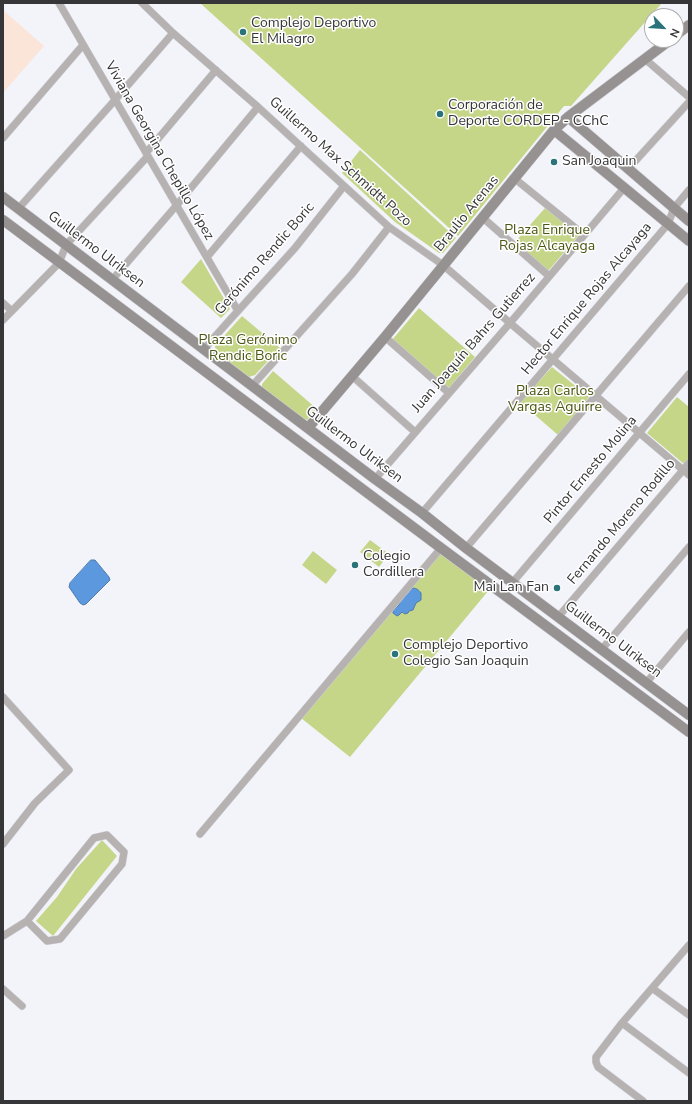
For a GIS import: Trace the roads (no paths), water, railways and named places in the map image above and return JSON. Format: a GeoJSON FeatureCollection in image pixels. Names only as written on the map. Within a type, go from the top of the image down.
{"type":"FeatureCollection","features":[{"type":"Feature","properties":{"kind":"main road","name":"Braulio Arenas"},"geometry":{"type":"LineString","coordinates":[[308,428],[385,337],[554,130],[568,116],[659,48]]}},
{"type":"Feature","properties":{"kind":"main road"},"geometry":{"type":"LineString","coordinates":[[568,116],[689,221]]}},
{"type":"Feature","properties":{"kind":"main road"},"geometry":{"type":"LineString","coordinates":[[554,130],[689,241]]}},
{"type":"Feature","properties":{"kind":"main road","name":"Guillermo Ulriksen"},"geometry":{"type":"LineString","coordinates":[[3,197],[689,715]]}},
{"type":"Feature","properties":{"kind":"main road","name":"Guillermo Ulriksen"},"geometry":{"type":"LineString","coordinates":[[3,220],[689,732]]}},
{"type":"Feature","properties":{"kind":"street","name":"Viviana Georgina Chepillo López"},"geometry":{"type":"LineString","coordinates":[[59,3],[238,311]]}},
{"type":"Feature","properties":{"kind":"street","name":"Guillermo Max Schmidtt Pozo"},"geometry":{"type":"LineString","coordinates":[[142,3],[173,33],[258,107],[389,226],[444,265],[689,476]]}},
{"type":"Feature","properties":{"kind":"street"},"geometry":{"type":"LineString","coordinates":[[18,209],[173,33]]}},
{"type":"Feature","properties":{"kind":"street"},"geometry":{"type":"LineString","coordinates":[[3,138],[83,45]]}},
{"type":"Feature","properties":{"kind":"street"},"geometry":{"type":"LineString","coordinates":[[645,59],[689,97]]}},
{"type":"Feature","properties":{"kind":"street"},"geometry":{"type":"LineString","coordinates":[[3,320],[59,263],[66,245],[147,154],[216,70]]}},
{"type":"Feature","properties":{"kind":"street"},"geometry":{"type":"LineString","coordinates":[[628,169],[689,102]]}},
{"type":"Feature","properties":{"kind":"street"},"geometry":{"type":"LineString","coordinates":[[112,280],[258,107]]}},
{"type":"Feature","properties":{"kind":"street"},"geometry":{"type":"LineString","coordinates":[[207,257],[301,146]]}},
{"type":"Feature","properties":{"kind":"street"},"geometry":{"type":"LineString","coordinates":[[514,178],[584,235]]}},
{"type":"Feature","properties":{"kind":"street","name":"Gerónimo Rendic Boric"},"geometry":{"type":"LineString","coordinates":[[204,349],[295,248],[344,186]]}},
{"type":"Feature","properties":{"kind":"street","name":"Juan Joaquín Bahrs Gutierrez"},"geometry":{"type":"LineString","coordinates":[[375,479],[624,188]]}},
{"type":"Feature","properties":{"kind":"street","name":"Hector Enrique Rojas Alcayaga"},"geometry":{"type":"LineString","coordinates":[[422,513],[668,224],[674,208],[689,190]]}},
{"type":"Feature","properties":{"kind":"street"},"geometry":{"type":"LineString","coordinates":[[482,217],[549,276]]}},
{"type":"Feature","properties":{"kind":"street"},"geometry":{"type":"LineString","coordinates":[[252,386],[352,274],[389,226]]}},
{"type":"Feature","properties":{"kind":"street"},"geometry":{"type":"LineString","coordinates":[[466,548],[689,286]]}},
{"type":"Feature","properties":{"kind":"street"},"geometry":{"type":"LineString","coordinates":[[3,303],[12,311]]}},
{"type":"Feature","properties":{"kind":"street"},"geometry":{"type":"LineString","coordinates":[[385,337],[449,393]]}},
{"type":"Feature","properties":{"kind":"street","name":"Pintor Ernesto Molina"},"geometry":{"type":"LineString","coordinates":[[513,582],[689,374]]}},
{"type":"Feature","properties":{"kind":"street"},"geometry":{"type":"LineString","coordinates":[[352,376],[415,432]]}},
{"type":"Feature","properties":{"kind":"street","name":"Fernando Moreno Rodillo"},"geometry":{"type":"LineString","coordinates":[[559,616],[689,463]]}},
{"type":"Feature","properties":{"kind":"street"},"geometry":{"type":"LineString","coordinates":[[602,650],[689,547]]}},
{"type":"Feature","properties":{"kind":"street"},"geometry":{"type":"LineString","coordinates":[[200,834],[441,548]]}},
{"type":"Feature","properties":{"kind":"street"},"geometry":{"type":"LineString","coordinates":[[646,683],[689,632]]}},
{"type":"Feature","properties":{"kind":"street"},"geometry":{"type":"LineString","coordinates":[[3,697],[69,770],[35,802],[3,844]]}},
{"type":"Feature","properties":{"kind":"street"},"geometry":{"type":"LineString","coordinates":[[3,936],[27,921],[94,838],[107,835],[124,852],[122,864],[60,939],[47,941],[27,921]]}},
{"type":"Feature","properties":{"kind":"street"},"geometry":{"type":"LineString","coordinates":[[643,1101],[600,1069],[596,1062],[597,1054],[652,988],[688,949]]}},
{"type":"Feature","properties":{"kind":"street"},"geometry":{"type":"LineString","coordinates":[[652,988],[689,1015]]}},
{"type":"Feature","properties":{"kind":"street"},"geometry":{"type":"LineString","coordinates":[[3,989],[22,1006]]}},
{"type":"Feature","properties":{"kind":"street"},"geometry":{"type":"LineString","coordinates":[[622,1023],[689,1073]]}},
{"type":"Feature","properties":{"kind":"water"},"geometry":{"type":"Polygon","coordinates":[[[91,560],[95,560],[110,580],[86,604],[83,605],[69,587],[70,583],[91,560]]]}},
{"type":"Feature","properties":{"kind":"water"},"geometry":{"type":"Polygon","coordinates":[[[411,588],[417,589],[421,593],[421,600],[416,603],[413,610],[405,614],[402,612],[397,616],[393,613],[393,610],[399,605],[400,601],[411,588]]]}},
{"type":"Feature","properties":{"kind":"place","name":"Complejo Deportivo El Milagro"},"geometry":{"type":"Point","coordinates":[243,32]}},
{"type":"Feature","properties":{"kind":"place","name":"Corporación de Deporte CORDEP - CChC"},"geometry":{"type":"Point","coordinates":[440,114]}},
{"type":"Feature","properties":{"kind":"place","name":"San Joaquin"},"geometry":{"type":"Point","coordinates":[554,162]}},
{"type":"Feature","properties":{"kind":"place","name":"Colegio Cordillera"},"geometry":{"type":"Point","coordinates":[355,565]}},
{"type":"Feature","properties":{"kind":"place","name":"Mai Lan Fan"},"geometry":{"type":"Point","coordinates":[557,588]}},
{"type":"Feature","properties":{"kind":"place","name":"Complejo Deportivo Colegio San Joaquin"},"geometry":{"type":"Point","coordinates":[395,654]}},
{"type":"Feature","properties":{"kind":"park label","name":"Plaza Enrique Rojas Alcayaga"},"geometry":{"type":"Point","coordinates":[547,240]}},
{"type":"Feature","properties":{"kind":"park label","name":"Plaza Gerónimo Rendic Boric"},"geometry":{"type":"Point","coordinates":[248,350]}},
{"type":"Feature","properties":{"kind":"park label","name":"Plaza Carlos Vargas Aguirre"},"geometry":{"type":"Point","coordinates":[555,400]}}]}
